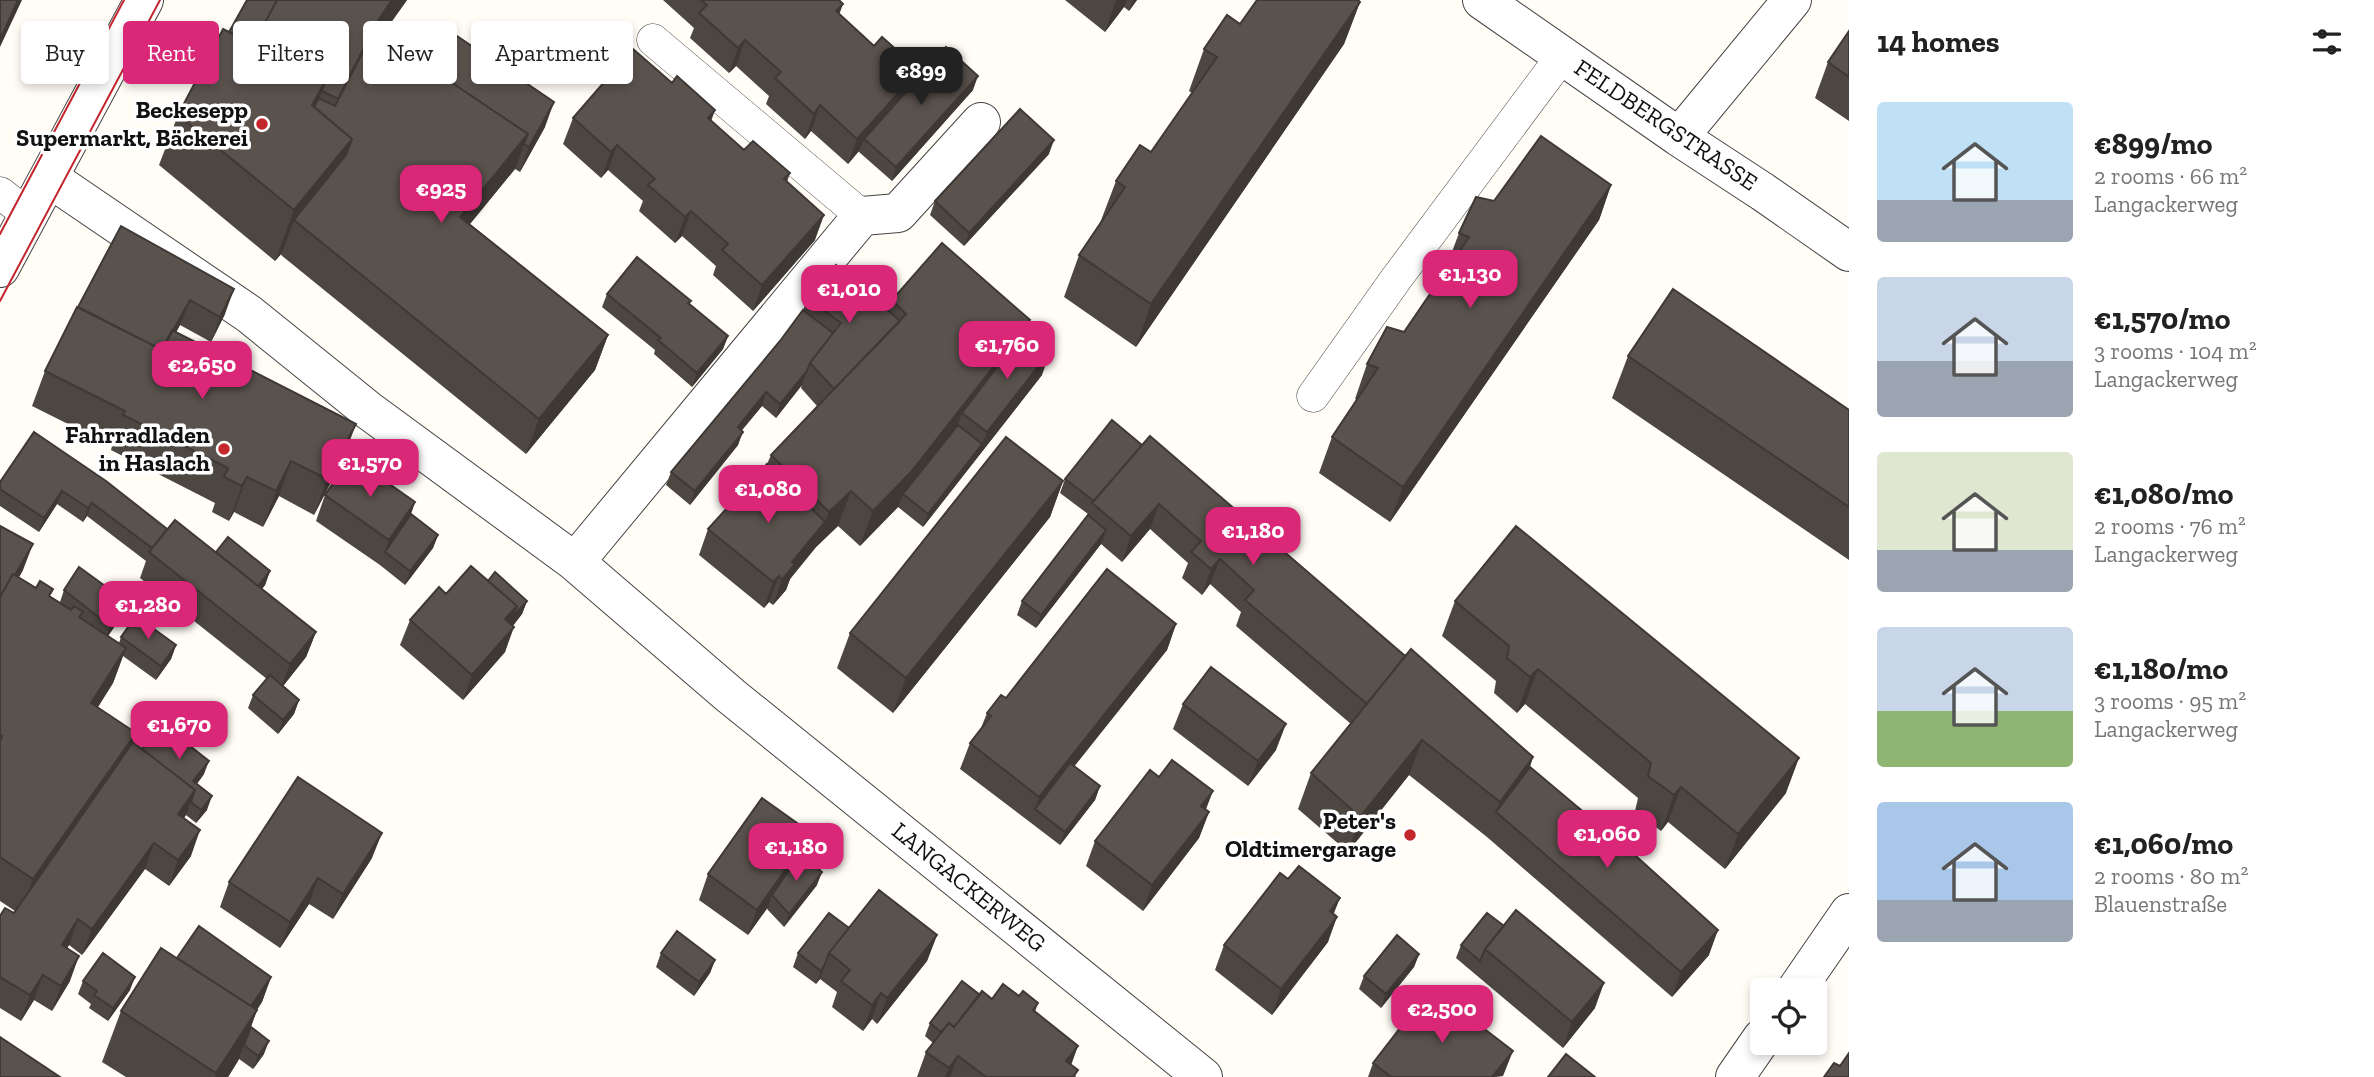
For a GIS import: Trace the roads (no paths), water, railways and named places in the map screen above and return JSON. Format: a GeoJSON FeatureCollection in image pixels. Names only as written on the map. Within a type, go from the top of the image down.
{"type":"FeatureCollection","features":[{"type":"Feature","properties":{"kind":"street"},"geometry":{"type":"LineString","coordinates":[[0,268],[15,204],[48,180],[144,0]]}},
{"type":"Feature","properties":{"kind":"street","name":"FELDBERGSTRASSE"},"geometry":{"type":"LineString","coordinates":[[1482,0],[1849,251]]}},
{"type":"Feature","properties":{"kind":"street"},"geometry":{"type":"LineString","coordinates":[[1679,137],[1792,0]]}},
{"type":"Feature","properties":{"kind":"street"},"geometry":{"type":"LineString","coordinates":[[575,562],[862,216],[898,213],[981,122]]}},
{"type":"Feature","properties":{"kind":"street","name":"LANGACKERWEG"},"geometry":{"type":"LineString","coordinates":[[48,180],[61,186],[249,314],[368,410],[575,562],[731,696],[1203,1077]]}},
{"type":"Feature","properties":{"kind":"street"},"geometry":{"type":"LineString","coordinates":[[1804,978],[1849,913]]}},
{"type":"Feature","properties":{"kind":"street"},"geometry":{"type":"LineString","coordinates":[[1735,1077],[1750,1055]]}},
{"type":"Feature","properties":{"kind":"lane"},"geometry":{"type":"LineString","coordinates":[[653,40],[862,216]]}},
{"type":"Feature","properties":{"kind":"lane"},"geometry":{"type":"LineString","coordinates":[[1313,396],[1396,279],[1563,55]]}},
{"type":"Feature","properties":{"kind":"tram line"},"geometry":{"type":"LineString","coordinates":[[0,234],[124,0]]}},
{"type":"Feature","properties":{"kind":"tram line"},"geometry":{"type":"LineString","coordinates":[[0,301],[160,0]]}},
{"type":"Feature","properties":{"kind":"place","name":"Beckesepp Supermarkt, Bäckerei"},"geometry":{"type":"Point","coordinates":[262,124]}},
{"type":"Feature","properties":{"kind":"place","name":"Fahrradladen in Haslach"},"geometry":{"type":"Point","coordinates":[224,449]}},
{"type":"Feature","properties":{"kind":"place","name":"Peter's Oldtimergarage"},"geometry":{"type":"Point","coordinates":[1410,835]}}]}
